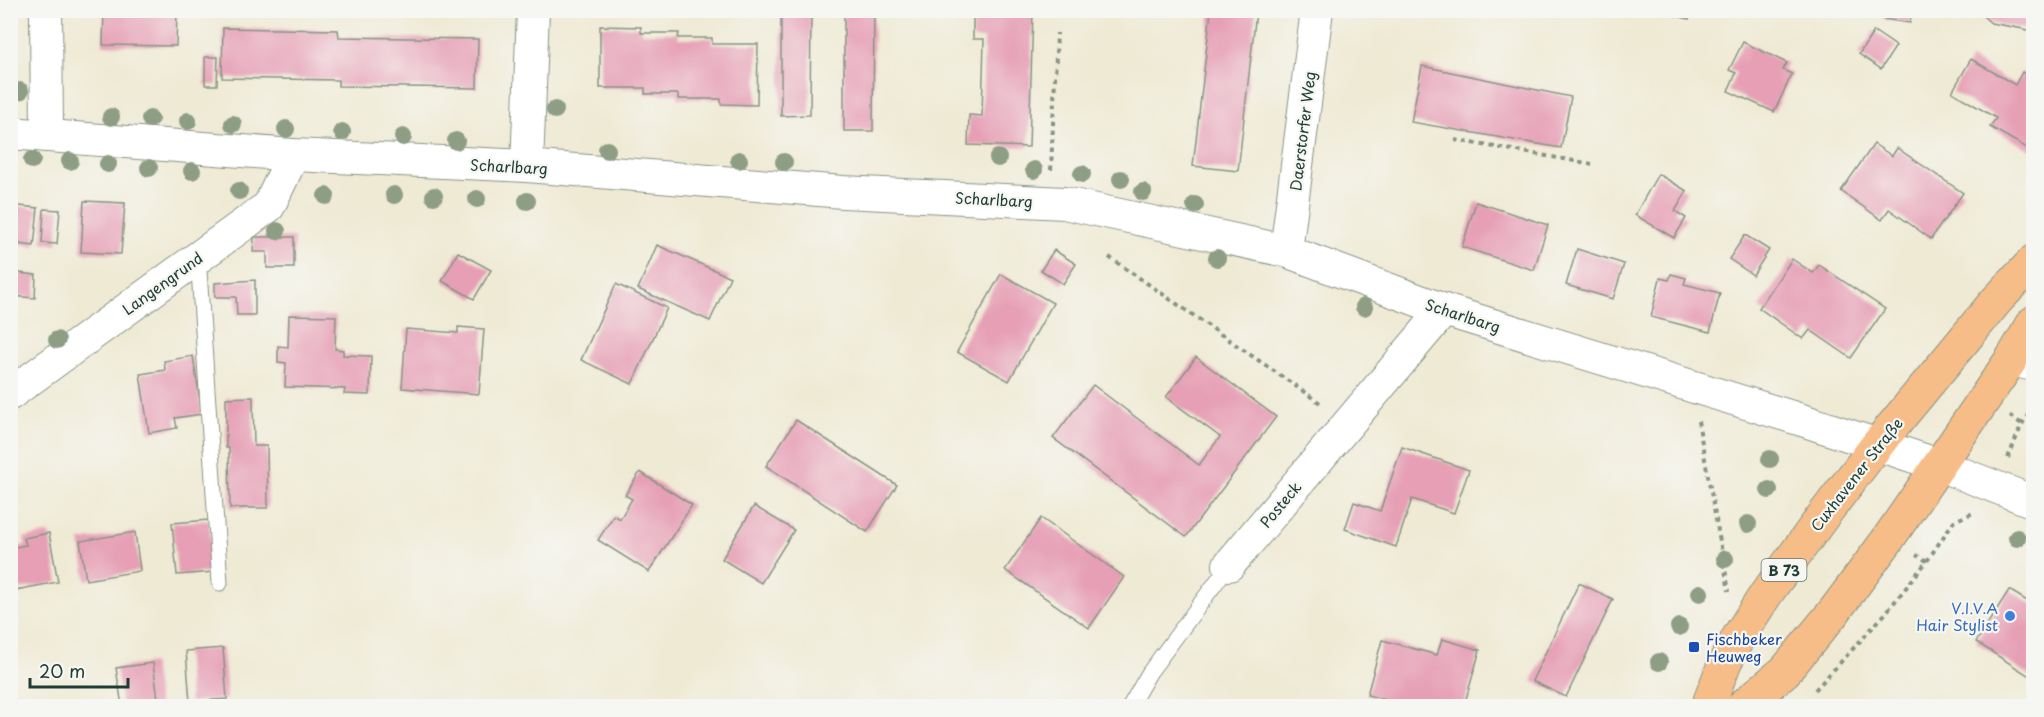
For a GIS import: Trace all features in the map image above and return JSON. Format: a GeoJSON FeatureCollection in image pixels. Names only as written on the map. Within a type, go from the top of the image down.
{"type":"FeatureCollection","features":[{"type":"Feature","properties":{"kind":"main road","name":"Cuxhavener Straße"},"geometry":{"type":"LineString","coordinates":[[1708,706],[1725,662],[1766,594],[1878,444],[1996,302],[2034,261]]}},
{"type":"Feature","properties":{"kind":"main road"},"geometry":{"type":"LineString","coordinates":[[1743,706],[1785,671],[1833,613],[1939,465],[2022,362],[2034,322]]}},
{"type":"Feature","properties":{"kind":"street"},"geometry":{"type":"LineString","coordinates":[[46,10],[47,136]]}},
{"type":"Feature","properties":{"kind":"street"},"geometry":{"type":"LineString","coordinates":[[528,166],[533,10]]}},
{"type":"Feature","properties":{"kind":"street","name":"Daerstorfer Weg"},"geometry":{"type":"LineString","coordinates":[[1286,252],[1317,10]]}},
{"type":"Feature","properties":{"kind":"street","name":"Scharlbarg"},"geometry":{"type":"LineString","coordinates":[[10,133],[293,155],[528,166],[843,192],[1064,203],[1286,252],[1444,310],[1878,444],[1939,465]]}},
{"type":"Feature","properties":{"kind":"street","name":"Langengrund"},"geometry":{"type":"LineString","coordinates":[[10,394],[269,206],[293,155]]}},
{"type":"Feature","properties":{"kind":"street","name":"Posteck"},"geometry":{"type":"LineString","coordinates":[[1228,565],[1444,310]]}},
{"type":"Feature","properties":{"kind":"street"},"geometry":{"type":"LineString","coordinates":[[1939,465],[2034,502]]}},
{"type":"Feature","properties":{"kind":"lane"},"geometry":{"type":"LineString","coordinates":[[198,256],[220,583]]}},
{"type":"Feature","properties":{"kind":"lane","name":"Posteck"},"geometry":{"type":"LineString","coordinates":[[1130,706],[1149,673],[1228,565]]}},
{"type":"Feature","properties":{"kind":"path"},"geometry":{"type":"LineString","coordinates":[[1049,202],[1057,33]]}},
{"type":"Feature","properties":{"kind":"path"},"geometry":{"type":"LineString","coordinates":[[1455,140],[1592,164]]}},
{"type":"Feature","properties":{"kind":"path"},"geometry":{"type":"LineString","coordinates":[[1109,257],[1348,423]]}},
{"type":"Feature","properties":{"kind":"path"},"geometry":{"type":"LineString","coordinates":[[1691,386],[1738,639]]}},
{"type":"Feature","properties":{"kind":"building"},"geometry":{"type":"Polygon","coordinates":[[[104,10],[177,10],[176,46],[103,45],[104,10]]]}},
{"type":"Feature","properties":{"kind":"building"},"geometry":{"type":"Polygon","coordinates":[[[781,10],[811,10],[810,115],[781,116],[781,10]]]}},
{"type":"Feature","properties":{"kind":"building"},"geometry":{"type":"Polygon","coordinates":[[[844,10],[874,10],[873,131],[844,131],[844,10]]]}},
{"type":"Feature","properties":{"kind":"building"},"geometry":{"type":"Polygon","coordinates":[[[985,10],[1033,10],[1029,147],[968,145],[969,115],[982,116],[984,39],[973,39],[973,16],[985,16],[985,10]]]}},
{"type":"Feature","properties":{"kind":"building"},"geometry":{"type":"Polygon","coordinates":[[[1211,10],[1256,12],[1238,171],[1193,166],[1211,10]]]}},
{"type":"Feature","properties":{"kind":"building"},"geometry":{"type":"Polygon","coordinates":[[[1652,10],[1690,10],[1689,19],[1652,10]]]}},
{"type":"Feature","properties":{"kind":"building"},"geometry":{"type":"Polygon","coordinates":[[[1884,10],[1912,10],[1910,23],[1883,19],[1884,10]]]}},
{"type":"Feature","properties":{"kind":"building"},"geometry":{"type":"Polygon","coordinates":[[[1976,10],[2032,10],[2034,31],[1991,23],[1976,10]]]}},
{"type":"Feature","properties":{"kind":"building"},"geometry":{"type":"Polygon","coordinates":[[[600,26],[641,27],[641,33],[679,33],[678,38],[712,38],[712,44],[758,44],[757,105],[721,104],[721,99],[678,99],[678,94],[645,94],[645,88],[600,88],[600,26]]]}},
{"type":"Feature","properties":{"kind":"building"},"geometry":{"type":"Polygon","coordinates":[[[223,28],[338,30],[339,37],[478,39],[477,88],[338,86],[338,80],[222,78],[223,28]]]}},
{"type":"Feature","properties":{"kind":"building"},"geometry":{"type":"Polygon","coordinates":[[[1874,31],[1896,46],[1881,69],[1859,54],[1874,31]]]}},
{"type":"Feature","properties":{"kind":"building"},"geometry":{"type":"Polygon","coordinates":[[[1743,42],[1787,63],[1783,70],[1792,74],[1774,112],[1728,91],[1736,73],[1729,70],[1743,42]]]}},
{"type":"Feature","properties":{"kind":"building"},"geometry":{"type":"Polygon","coordinates":[[[205,57],[218,57],[217,85],[205,85],[205,57]]]}},
{"type":"Feature","properties":{"kind":"building"},"geometry":{"type":"Polygon","coordinates":[[[1971,59],[2015,85],[2022,72],[2034,79],[2034,152],[1990,127],[1996,118],[1952,92],[1971,59]]]}},
{"type":"Feature","properties":{"kind":"building"},"geometry":{"type":"Polygon","coordinates":[[[1422,66],[1571,97],[1561,148],[1411,122],[1422,66]]]}},
{"type":"Feature","properties":{"kind":"building"},"geometry":{"type":"Polygon","coordinates":[[[1874,144],[1892,156],[1897,148],[1963,193],[1931,239],[1889,209],[1882,220],[1841,191],[1874,144]]]}},
{"type":"Feature","properties":{"kind":"building"},"geometry":{"type":"Polygon","coordinates":[[[1658,174],[1687,191],[1675,211],[1686,218],[1674,238],[1635,215],[1658,174]]]}},
{"type":"Feature","properties":{"kind":"building"},"geometry":{"type":"Polygon","coordinates":[[[84,201],[125,203],[121,254],[81,252],[84,201]]]}},
{"type":"Feature","properties":{"kind":"building"},"geometry":{"type":"Polygon","coordinates":[[[1476,202],[1548,225],[1534,270],[1462,247],[1476,202]]]}},
{"type":"Feature","properties":{"kind":"building"},"geometry":{"type":"Polygon","coordinates":[[[10,205],[38,208],[34,246],[10,243],[10,205]]]}},
{"type":"Feature","properties":{"kind":"building"},"geometry":{"type":"Polygon","coordinates":[[[44,209],[60,210],[57,244],[42,243],[44,209]]]}},
{"type":"Feature","properties":{"kind":"building"},"geometry":{"type":"Polygon","coordinates":[[[1745,235],[1769,250],[1753,275],[1729,259],[1745,235]]]}},
{"type":"Feature","properties":{"kind":"building"},"geometry":{"type":"Polygon","coordinates":[[[254,237],[294,237],[294,268],[267,268],[267,252],[253,252],[254,237]]]}},
{"type":"Feature","properties":{"kind":"building"},"geometry":{"type":"Polygon","coordinates":[[[657,245],[730,277],[710,321],[638,289],[657,245]]]}},
{"type":"Feature","properties":{"kind":"building"},"geometry":{"type":"Polygon","coordinates":[[[1577,249],[1624,264],[1613,299],[1566,285],[1577,249]]]}},
{"type":"Feature","properties":{"kind":"building"},"geometry":{"type":"Polygon","coordinates":[[[1054,250],[1076,264],[1063,284],[1041,270],[1054,250]]]}},
{"type":"Feature","properties":{"kind":"building"},"geometry":{"type":"Polygon","coordinates":[[[458,252],[491,270],[474,299],[442,281],[458,252]]]}},
{"type":"Feature","properties":{"kind":"building"},"geometry":{"type":"Polygon","coordinates":[[[1792,259],[1813,273],[1819,265],[1885,309],[1851,358],[1810,330],[1803,339],[1759,308],[1792,259]]]}},
{"type":"Feature","properties":{"kind":"building"},"geometry":{"type":"Polygon","coordinates":[[[10,272],[36,275],[35,298],[10,296],[10,272]]]}},
{"type":"Feature","properties":{"kind":"building"},"geometry":{"type":"Polygon","coordinates":[[[1001,274],[1053,303],[1009,381],[957,352],[1001,274]]]}},
{"type":"Feature","properties":{"kind":"building"},"geometry":{"type":"Polygon","coordinates":[[[1671,274],[1686,278],[1684,284],[1720,293],[1710,332],[1651,317],[1660,278],[1669,280],[1671,274]]]}},
{"type":"Feature","properties":{"kind":"building"},"geometry":{"type":"Polygon","coordinates":[[[255,280],[255,315],[237,315],[236,297],[215,297],[215,283],[255,280]]]}},
{"type":"Feature","properties":{"kind":"building"},"geometry":{"type":"Polygon","coordinates":[[[616,284],[667,308],[632,384],[581,360],[616,284]]]}},
{"type":"Feature","properties":{"kind":"building"},"geometry":{"type":"Polygon","coordinates":[[[289,315],[336,316],[335,349],[343,350],[343,355],[371,356],[370,395],[344,394],[345,389],[285,387],[286,363],[278,362],[278,346],[288,347],[289,315]]]}},
{"type":"Feature","properties":{"kind":"building"},"geometry":{"type":"Polygon","coordinates":[[[458,327],[484,329],[479,394],[402,388],[406,329],[458,333],[458,327]]]}},
{"type":"Feature","properties":{"kind":"building"},"geometry":{"type":"Polygon","coordinates":[[[193,356],[202,414],[175,418],[177,428],[149,433],[140,374],[165,370],[164,361],[193,356]]]}},
{"type":"Feature","properties":{"kind":"building"},"geometry":{"type":"Polygon","coordinates":[[[1196,357],[1276,417],[1186,537],[1053,438],[1093,385],[1199,465],[1220,437],[1166,397],[1196,357]]]}},
{"type":"Feature","properties":{"kind":"building"},"geometry":{"type":"Polygon","coordinates":[[[253,397],[254,446],[267,446],[268,508],[230,508],[229,448],[226,448],[226,398],[253,397]]]}},
{"type":"Feature","properties":{"kind":"building"},"geometry":{"type":"Polygon","coordinates":[[[796,420],[897,485],[867,532],[766,466],[796,420]]]}},
{"type":"Feature","properties":{"kind":"building"},"geometry":{"type":"Polygon","coordinates":[[[1402,447],[1469,470],[1454,513],[1412,499],[1396,547],[1345,529],[1354,502],[1380,511],[1402,447]]]}},
{"type":"Feature","properties":{"kind":"building"},"geometry":{"type":"Polygon","coordinates":[[[640,472],[692,505],[649,572],[598,540],[614,515],[620,519],[632,499],[625,495],[640,472]]]}},
{"type":"Feature","properties":{"kind":"building"},"geometry":{"type":"Polygon","coordinates":[[[754,506],[794,530],[761,583],[722,559],[754,506]]]}},
{"type":"Feature","properties":{"kind":"building"},"geometry":{"type":"Polygon","coordinates":[[[1041,518],[1124,577],[1089,628],[1005,570],[1041,518]]]}},
{"type":"Feature","properties":{"kind":"building"},"geometry":{"type":"Polygon","coordinates":[[[209,520],[214,572],[177,575],[172,523],[209,520]]]}},
{"type":"Feature","properties":{"kind":"building"},"geometry":{"type":"Polygon","coordinates":[[[135,532],[140,571],[86,580],[80,541],[135,532]]]}},
{"type":"Feature","properties":{"kind":"building"},"geometry":{"type":"Polygon","coordinates":[[[49,533],[58,582],[10,591],[10,548],[26,545],[24,538],[49,533]]]}},
{"type":"Feature","properties":{"kind":"building"},"geometry":{"type":"Polygon","coordinates":[[[1579,583],[1613,599],[1566,697],[1532,681],[1579,583]]]}},
{"type":"Feature","properties":{"kind":"building"},"geometry":{"type":"Polygon","coordinates":[[[2009,590],[2034,605],[2034,679],[1976,642],[2009,590]]]}},
{"type":"Feature","properties":{"kind":"building"},"geometry":{"type":"Polygon","coordinates":[[[1442,639],[1480,650],[1464,706],[1410,706],[1367,695],[1382,640],[1437,655],[1442,639]]]}},
{"type":"Feature","properties":{"kind":"building"},"geometry":{"type":"Polygon","coordinates":[[[223,648],[227,699],[190,702],[186,651],[223,648]]]}},
{"type":"Feature","properties":{"kind":"building"},"geometry":{"type":"Polygon","coordinates":[[[153,663],[159,706],[122,706],[116,668],[153,663]]]}},
{"type":"Feature","properties":{"kind":"place","name":"V.I.V.A Hair Stylist"},"geometry":{"type":"Point","coordinates":[2010,616]}},
{"type":"Feature","properties":{"kind":"place","name":"Fischbeker Heuweg"},"geometry":{"type":"Point","coordinates":[1694,647]}}]}
